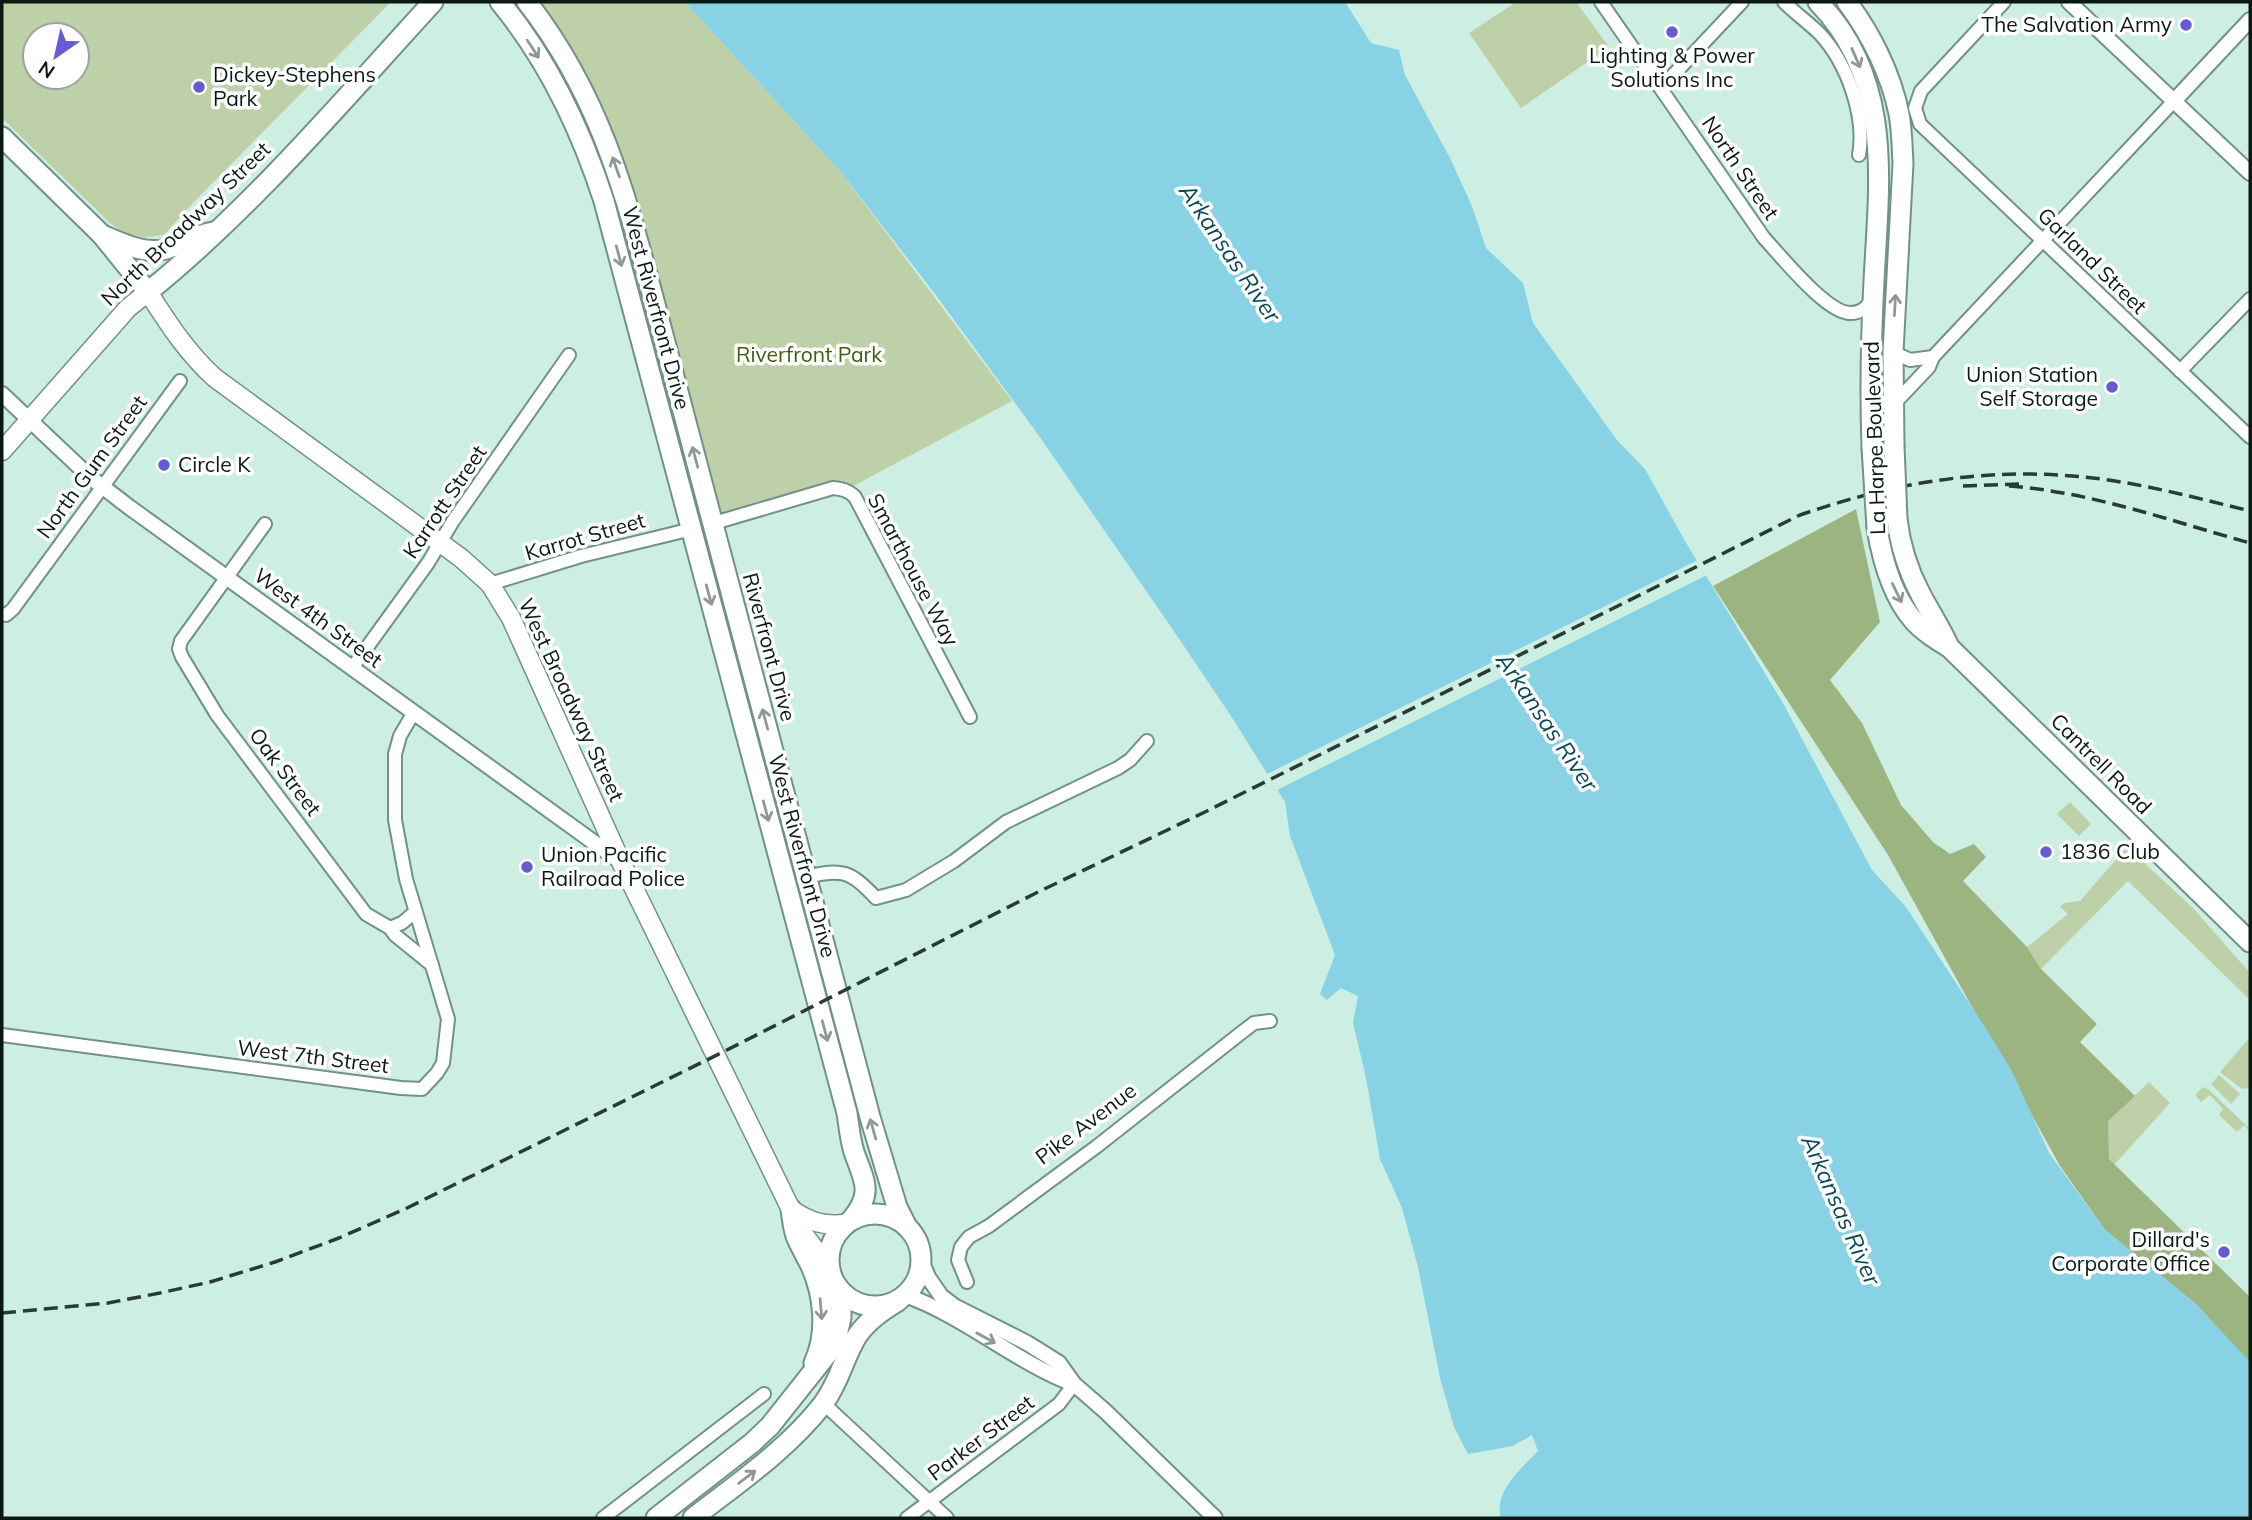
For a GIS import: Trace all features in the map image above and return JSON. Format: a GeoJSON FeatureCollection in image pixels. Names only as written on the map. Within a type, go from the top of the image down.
{"type":"FeatureCollection","features":[{"type":"Feature","properties":{"kind":"main road","name":"North Broadway Street"},"geometry":{"type":"LineString","coordinates":[[2,451],[128,308],[180,266],[279,169],[433,2]]}},
{"type":"Feature","properties":{"kind":"main road","name":"West Riverfront Drive"},"geometry":{"type":"LineString","coordinates":[[500,2],[533,48],[563,100],[581,137],[604,201],[847,1113],[853,1148],[866,1186],[864,1201],[848,1222]]}},
{"type":"Feature","properties":{"kind":"main road","name":"Riverfront Drive"},"geometry":{"type":"LineString","coordinates":[[527,2],[555,41],[578,81],[598,121],[624,189],[870,1117],[897,1207],[907,1227]]}},
{"type":"Feature","properties":{"kind":"main road","name":"La Harpe Boulevard"},"geometry":{"type":"LineString","coordinates":[[1818,2],[1838,26],[1856,57],[1875,116],[1879,169],[1870,308],[1870,406],[1877,528],[1881,551],[1892,581],[1914,621],[1950,648]]}},
{"type":"Feature","properties":{"kind":"main road","name":"La Harpe Boulevard"},"geometry":{"type":"LineString","coordinates":[[1847,2],[1882,63],[1899,113],[1903,163],[1893,352],[1897,519],[1909,568],[1950,648]]}},
{"type":"Feature","properties":{"kind":"main road","name":"West Broadway Street"},"geometry":{"type":"LineString","coordinates":[[2,137],[102,235],[148,292],[185,347],[215,377],[461,558],[490,584],[510,618],[621,862],[802,1233],[831,1274]]}},
{"type":"Feature","properties":{"kind":"main road"},"geometry":{"type":"LineString","coordinates":[[102,235],[145,251],[163,250],[195,235],[217,231]]}},
{"type":"Feature","properties":{"kind":"main road"},"geometry":{"type":"LineString","coordinates":[[692,529],[714,523]]}},
{"type":"Feature","properties":{"kind":"main road","name":"Cantrell Road"},"geometry":{"type":"LineString","coordinates":[[1950,648],[2250,942]]}},
{"type":"Feature","properties":{"kind":"main road"},"geometry":{"type":"LineString","coordinates":[[693,1518],[767,1462],[809,1420],[836,1385],[858,1335],[877,1314],[901,1298],[920,1270],[920,1247],[907,1227],[887,1216],[876,1214],[848,1222],[822,1225],[791,1209]]}},
{"type":"Feature","properties":{"kind":"main road"},"geometry":{"type":"LineString","coordinates":[[791,1209],[796,1235],[817,1280],[822,1312],[821,1345],[806,1380]]}},
{"type":"Feature","properties":{"kind":"main road"},"geometry":{"type":"LineString","coordinates":[[656,1518],[752,1443],[789,1405],[835,1344],[841,1307],[829,1257],[831,1248],[848,1222]]}},
{"type":"Feature","properties":{"kind":"main road"},"geometry":{"type":"LineString","coordinates":[[831,1274],[848,1298],[869,1307],[901,1298]]}},
{"type":"Feature","properties":{"kind":"street","name":"North Street"},"geometry":{"type":"LineString","coordinates":[[1601,2],[1744,210],[1784,261],[1836,309],[1852,313],[1870,308]]}},
{"type":"Feature","properties":{"kind":"street"},"geometry":{"type":"LineString","coordinates":[[1661,88],[1742,2]]}},
{"type":"Feature","properties":{"kind":"street"},"geometry":{"type":"LineString","coordinates":[[1784,2],[1828,44],[1845,74],[1860,122],[1859,155]]}},
{"type":"Feature","properties":{"kind":"street","name":"Garland Street"},"geometry":{"type":"LineString","coordinates":[[2004,2],[1921,91],[1915,108],[1920,124],[2180,371],[2249,432]]}},
{"type":"Feature","properties":{"kind":"street"},"geometry":{"type":"LineString","coordinates":[[2069,2],[2250,173]]}},
{"type":"Feature","properties":{"kind":"street"},"geometry":{"type":"LineString","coordinates":[[1893,405],[1928,367],[1933,357],[2250,20]]}},
{"type":"Feature","properties":{"kind":"street"},"geometry":{"type":"LineString","coordinates":[[2180,371],[2250,299]]}},
{"type":"Feature","properties":{"kind":"street"},"geometry":{"type":"LineString","coordinates":[[1893,352],[1910,360],[1933,357]]}},
{"type":"Feature","properties":{"kind":"street","name":"Karrott Street"},"geometry":{"type":"LineString","coordinates":[[352,668],[428,563],[569,355]]}},
{"type":"Feature","properties":{"kind":"street","name":"North Gum Street"},"geometry":{"type":"LineString","coordinates":[[2,614],[6,615],[13,609],[180,381]]}},
{"type":"Feature","properties":{"kind":"street","name":"West 4th Street"},"geometry":{"type":"LineString","coordinates":[[2,394],[102,487],[621,862]]}},
{"type":"Feature","properties":{"kind":"street","name":"Smarthouse Way"},"geometry":{"type":"LineString","coordinates":[[714,523],[833,488],[841,488],[850,493],[855,497],[970,717]]}},
{"type":"Feature","properties":{"kind":"street"},"geometry":{"type":"LineString","coordinates":[[226,578],[265,524]]}},
{"type":"Feature","properties":{"kind":"street","name":"Karrot Street"},"geometry":{"type":"LineString","coordinates":[[490,584],[580,556],[692,529]]}},
{"type":"Feature","properties":{"kind":"street","name":"Oak Street"},"geometry":{"type":"LineString","coordinates":[[226,578],[181,641],[179,649],[211,705],[354,900],[371,919],[390,928],[432,965]]}},
{"type":"Feature","properties":{"kind":"street"},"geometry":{"type":"LineString","coordinates":[[390,928],[402,923],[415,912],[399,850],[394,799],[397,745],[414,712]]}},
{"type":"Feature","properties":{"kind":"street"},"geometry":{"type":"LineString","coordinates":[[806,877],[830,871],[849,873],[876,898],[906,890],[954,861],[1006,822],[1118,768],[1130,760],[1147,741]]}},
{"type":"Feature","properties":{"kind":"street","name":"West 7th Street"},"geometry":{"type":"LineString","coordinates":[[6,1036],[422,1089],[441,1068],[447,1039],[446,1011],[415,912]]}},
{"type":"Feature","properties":{"kind":"street","name":"Pike Avenue"},"geometry":{"type":"LineString","coordinates":[[967,1282],[958,1260],[961,1247],[969,1237],[989,1226],[1096,1147],[1254,1023],[1270,1021]]}},
{"type":"Feature","properties":{"kind":"street"},"geometry":{"type":"LineString","coordinates":[[921,1260],[928,1277],[941,1296],[954,1306],[1027,1343],[1059,1363],[1074,1384],[1215,1518]]}},
{"type":"Feature","properties":{"kind":"street"},"geometry":{"type":"LineString","coordinates":[[901,1298],[932,1306],[1050,1375],[1074,1384]]}},
{"type":"Feature","properties":{"kind":"street","name":"Parker Street"},"geometry":{"type":"LineString","coordinates":[[907,1518],[1059,1404],[1074,1384]]}},
{"type":"Feature","properties":{"kind":"street"},"geometry":{"type":"LineString","coordinates":[[603,1518],[764,1394]]}},
{"type":"Feature","properties":{"kind":"street"},"geometry":{"type":"LineString","coordinates":[[823,1403],[947,1518]]}},
{"type":"Feature","properties":{"kind":"green space","name":"Dickey-Stephens Park"},"geometry":{"type":"Polygon","coordinates":[[[2,2],[391,2],[164,235],[132,239],[110,223],[2,118],[2,2]]]}},
{"type":"Feature","properties":{"kind":"green space","name":"Riverfront Park"},"geometry":{"type":"Polygon","coordinates":[[[523,2],[685,2],[840,171],[1012,401],[846,490],[714,523],[631,214],[578,81],[523,2]]]}},
{"type":"Feature","properties":{"kind":"green space"},"geometry":{"type":"Polygon","coordinates":[[[1516,2],[1576,2],[1609,47],[1521,108],[1469,33],[1516,2]]]}},
{"type":"Feature","properties":{"kind":"green space"},"geometry":{"type":"Polygon","coordinates":[[[1856,509],[1880,622],[1830,680],[1862,723],[1901,805],[1933,842],[1950,854],[1974,844],[1986,857],[1963,881],[2027,947],[2041,969],[2097,1024],[2080,1042],[2135,1096],[2108,1121],[2109,1159],[2250,1297],[2250,1364],[2197,1305],[2105,1230],[2060,1166],[1888,855],[1713,586],[1856,509]]]}},
{"type":"Feature","properties":{"kind":"green space"},"geometry":{"type":"Polygon","coordinates":[[[2070,802],[2091,824],[2079,836],[2057,814],[2070,802]]]}},
{"type":"Feature","properties":{"kind":"green space"},"geometry":{"type":"Polygon","coordinates":[[[2127,847],[2194,909],[2250,973],[2250,1000],[2128,881],[2041,969],[2027,947],[2068,914],[2060,907],[2064,903],[2080,901],[2127,847]]]}},
{"type":"Feature","properties":{"kind":"green space"},"geometry":{"type":"Polygon","coordinates":[[[2250,1037],[2250,1088],[2242,1089],[2220,1072],[2250,1037]]]}},
{"type":"Feature","properties":{"kind":"green space"},"geometry":{"type":"Polygon","coordinates":[[[2219,1075],[2240,1094],[2231,1104],[2211,1084],[2219,1075]]]}},
{"type":"Feature","properties":{"kind":"green space"},"geometry":{"type":"Polygon","coordinates":[[[2149,1082],[2170,1103],[2114,1165],[2109,1159],[2108,1121],[2149,1082]]]}},
{"type":"Feature","properties":{"kind":"green space"},"geometry":{"type":"Polygon","coordinates":[[[2203,1087],[2250,1129],[2250,1132],[2244,1125],[2237,1132],[2219,1115],[2223,1109],[2210,1095],[2201,1102],[2195,1095],[2203,1087]]]}},
{"type":"Feature","properties":{"kind":"water","name":"Arkansas River"},"geometry":{"type":"Polygon","coordinates":[[[685,2],[1345,2],[1371,43],[1399,50],[1405,75],[1450,158],[1472,206],[1486,248],[1523,283],[1533,323],[1617,440],[1645,469],[1784,705],[1872,870],[1906,907],[2012,1071],[2049,1153],[2105,1230],[2197,1305],[2250,1362],[2250,1518],[1501,1518],[1501,1499],[1505,1490],[1538,1451],[1532,1435],[1513,1446],[1468,1454],[1454,1427],[1440,1378],[1418,1267],[1402,1208],[1380,1159],[1353,1023],[1358,996],[1341,988],[1327,1000],[1320,994],[1335,955],[1290,836],[1285,802],[1169,624],[1037,433],[935,294],[840,171],[685,2]]]}},
{"type":"Feature","properties":{"kind":"pier"},"geometry":{"type":"Polygon","coordinates":[[[1700,559],[1709,574],[1275,791],[1265,775],[1700,559]]]}},
{"type":"Feature","properties":{"kind":"railway"},"geometry":{"type":"LineString","coordinates":[[2,1313],[108,1303],[210,1282],[339,1238],[407,1208],[1800,515],[1916,484],[1955,478],[2034,474],[2115,481],[2250,511]]}},
{"type":"Feature","properties":{"kind":"railway"},"geometry":{"type":"LineString","coordinates":[[1963,486],[2019,484]]}},
{"type":"Feature","properties":{"kind":"railway"},"geometry":{"type":"LineString","coordinates":[[2009,486],[2100,501],[2250,543]]}},
{"type":"Feature","properties":{"kind":"place","name":"The Salvation Army"},"geometry":{"type":"Point","coordinates":[2186,25]}},
{"type":"Feature","properties":{"kind":"place","name":"Lighting & Power Solutions Inc"},"geometry":{"type":"Point","coordinates":[1672,32]}},
{"type":"Feature","properties":{"kind":"place","name":"Dickey-Stephens Park"},"geometry":{"type":"Point","coordinates":[199,87]}},
{"type":"Feature","properties":{"kind":"place","name":"Union Station Self Storage"},"geometry":{"type":"Point","coordinates":[2112,387]}},
{"type":"Feature","properties":{"kind":"place","name":"Circle K"},"geometry":{"type":"Point","coordinates":[164,465]}},
{"type":"Feature","properties":{"kind":"place","name":"1836 Club"},"geometry":{"type":"Point","coordinates":[2046,852]}},
{"type":"Feature","properties":{"kind":"place","name":"Union Pacific Railroad Police"},"geometry":{"type":"Point","coordinates":[527,867]}},
{"type":"Feature","properties":{"kind":"place","name":"Dillard's Corporate Office"},"geometry":{"type":"Point","coordinates":[2224,1252]}}]}
